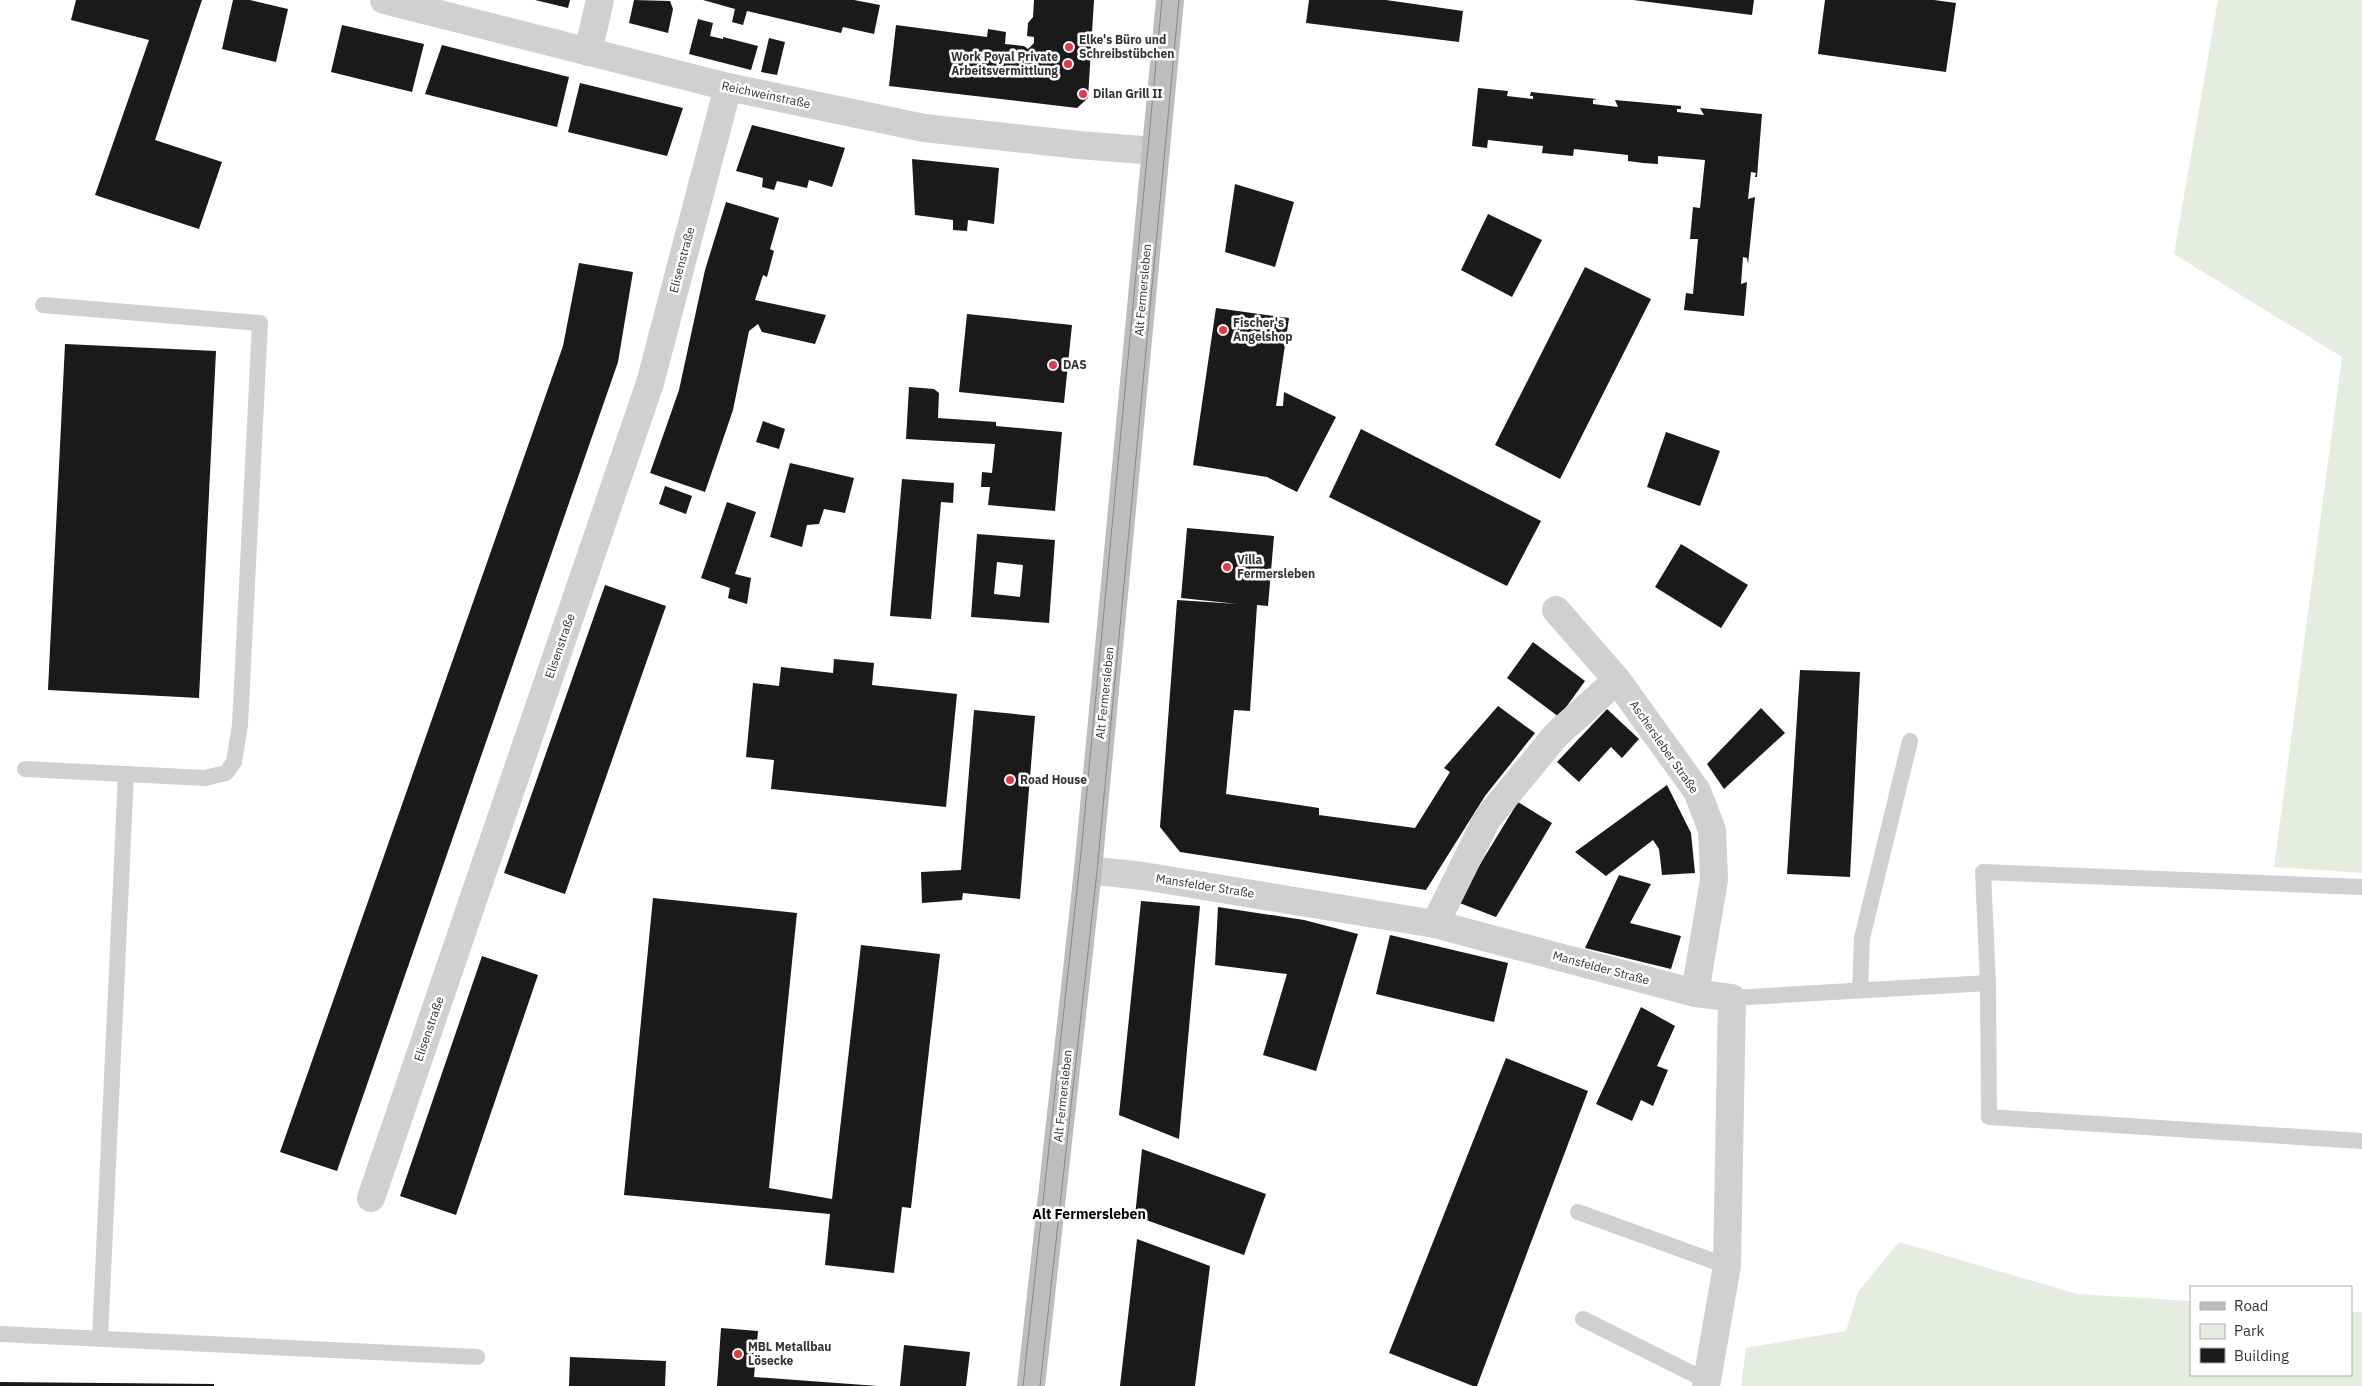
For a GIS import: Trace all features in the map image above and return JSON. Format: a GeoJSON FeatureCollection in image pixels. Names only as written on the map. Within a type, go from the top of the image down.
{"type":"FeatureCollection","features":[{"type":"Feature","properties":{"kind":"main road","name":"Alt Fermersleben"},"geometry":{"type":"LineString","coordinates":[[1031,1386],[1088,870],[1170,0]]}},
{"type":"Feature","properties":{"kind":"street","name":"Reichweinstraße"},"geometry":{"type":"LineString","coordinates":[[384,0],[728,87],[924,128],[1078,145],[1156,151]]}},
{"type":"Feature","properties":{"kind":"street"},"geometry":{"type":"LineString","coordinates":[[588,52],[600,0]]}},
{"type":"Feature","properties":{"kind":"street","name":"Elisenstraße"},"geometry":{"type":"LineString","coordinates":[[371,1198],[650,383],[728,87]]}},
{"type":"Feature","properties":{"kind":"street","name":"Aschersleber Straße"},"geometry":{"type":"LineString","coordinates":[[1556,610],[1617,680],[1697,791],[1712,830],[1714,880],[1695,993]]}},
{"type":"Feature","properties":{"kind":"street"},"geometry":{"type":"LineString","coordinates":[[1435,924],[1487,819],[1556,735],[1617,680]]}},
{"type":"Feature","properties":{"kind":"street","name":"Mansfelder Straße"},"geometry":{"type":"LineString","coordinates":[[1088,870],[1143,876],[1435,924],[1695,993],[1732,998]]}},
{"type":"Feature","properties":{"kind":"street"},"geometry":{"type":"LineString","coordinates":[[1706,1383],[1727,1266],[1732,998]]}},
{"type":"Feature","properties":{"kind":"lane"},"geometry":{"type":"LineString","coordinates":[[25,769],[205,778],[226,773],[234,762],[240,725],[260,323],[43,305]]}},
{"type":"Feature","properties":{"kind":"lane"},"geometry":{"type":"LineString","coordinates":[[1860,990],[1862,938],[1910,741]]}},
{"type":"Feature","properties":{"kind":"lane"},"geometry":{"type":"LineString","coordinates":[[100,1338],[126,774]]}},
{"type":"Feature","properties":{"kind":"lane"},"geometry":{"type":"LineString","coordinates":[[2362,887],[1983,872],[1988,983],[1989,1117],[2362,1140]]}},
{"type":"Feature","properties":{"kind":"lane"},"geometry":{"type":"LineString","coordinates":[[1732,998],[1988,983]]}},
{"type":"Feature","properties":{"kind":"lane"},"geometry":{"type":"LineString","coordinates":[[1578,1212],[1727,1266]]}},
{"type":"Feature","properties":{"kind":"lane"},"geometry":{"type":"LineString","coordinates":[[1583,1319],[1706,1383]]}},
{"type":"Feature","properties":{"kind":"lane"},"geometry":{"type":"LineString","coordinates":[[0,1334],[477,1357]]}},
{"type":"Feature","properties":{"kind":"green space"},"geometry":{"type":"Polygon","coordinates":[[[2218,0],[2362,0],[2362,873],[2274,867],[2342,357],[2174,254],[2218,0]]]}},
{"type":"Feature","properties":{"kind":"green space"},"geometry":{"type":"Polygon","coordinates":[[[1899,1242],[2077,1294],[2190,1301],[2190,1376],[2352,1376],[2352,1312],[2362,1312],[2362,1386],[1741,1386],[1746,1348],[1846,1331],[1858,1292],[1899,1242]]]}},
{"type":"Feature","properties":{"kind":"building"},"geometry":{"type":"Polygon","coordinates":[[[76,0],[202,0],[155,140],[222,162],[199,229],[95,195],[149,40],[71,20],[76,0]]]}},
{"type":"Feature","properties":{"kind":"building"},"geometry":{"type":"Polygon","coordinates":[[[233,0],[250,0],[288,9],[276,62],[222,49],[233,0]]]}},
{"type":"Feature","properties":{"kind":"building"},"geometry":{"type":"Polygon","coordinates":[[[535,0],[570,0],[568,8],[535,0]]]}},
{"type":"Feature","properties":{"kind":"building"},"geometry":{"type":"Polygon","coordinates":[[[634,0],[670,1],[673,9],[668,33],[629,23],[634,0]]]}},
{"type":"Feature","properties":{"kind":"building"},"geometry":{"type":"Polygon","coordinates":[[[703,0],[854,0],[880,5],[874,34],[843,27],[841,33],[747,11],[743,25],[732,22],[735,9],[703,0]]]}},
{"type":"Feature","properties":{"kind":"building"},"geometry":{"type":"Polygon","coordinates":[[[1034,0],[1094,0],[1088,98],[1077,108],[889,86],[896,25],[987,37],[988,29],[1006,32],[1005,44],[1024,46],[1028,49],[1034,43],[1034,37],[1027,36],[1028,23],[1033,17],[1034,0]]]}},
{"type":"Feature","properties":{"kind":"building"},"geometry":{"type":"Polygon","coordinates":[[[1309,0],[1386,0],[1463,11],[1459,42],[1306,23],[1309,0]]]}},
{"type":"Feature","properties":{"kind":"building"},"geometry":{"type":"Polygon","coordinates":[[[1633,0],[1754,0],[1752,15],[1633,0]]]}},
{"type":"Feature","properties":{"kind":"building"},"geometry":{"type":"Polygon","coordinates":[[[1825,0],[1934,0],[1956,3],[1946,72],[1818,54],[1825,0]]]}},
{"type":"Feature","properties":{"kind":"building"},"geometry":{"type":"Polygon","coordinates":[[[698,19],[713,23],[710,36],[723,39],[723,37],[758,46],[751,70],[689,54],[698,19]]]}},
{"type":"Feature","properties":{"kind":"building"},"geometry":{"type":"Polygon","coordinates":[[[342,25],[424,44],[412,92],[331,72],[342,25]]]}},
{"type":"Feature","properties":{"kind":"building"},"geometry":{"type":"Polygon","coordinates":[[[769,38],[785,42],[777,75],[761,72],[769,38]]]}},
{"type":"Feature","properties":{"kind":"building"},"geometry":{"type":"Polygon","coordinates":[[[442,45],[569,77],[557,127],[425,94],[442,45]]]}},
{"type":"Feature","properties":{"kind":"building"},"geometry":{"type":"Polygon","coordinates":[[[580,83],[683,108],[667,156],[568,132],[580,83]]]}},
{"type":"Feature","properties":{"kind":"building"},"geometry":{"type":"Polygon","coordinates":[[[1478,88],[1508,91],[1507,96],[1533,99],[1533,96],[1530,96],[1531,92],[1597,99],[1593,100],[1593,104],[1618,107],[1615,100],[1681,106],[1681,109],[1677,109],[1677,112],[1704,115],[1700,108],[1762,114],[1757,177],[1755,177],[1756,173],[1751,172],[1748,199],[1755,197],[1748,264],[1747,258],[1743,257],[1741,284],[1747,282],[1744,316],[1684,310],[1686,293],[1693,294],[1698,239],[1690,239],[1693,207],[1700,208],[1705,160],[1658,156],[1658,164],[1643,163],[1628,161],[1628,155],[1574,149],[1573,156],[1542,153],[1543,146],[1488,140],[1487,148],[1472,146],[1478,88]]]}},
{"type":"Feature","properties":{"kind":"building"},"geometry":{"type":"Polygon","coordinates":[[[752,125],[845,148],[832,187],[809,180],[807,188],[777,181],[774,190],[762,187],[763,178],[736,171],[752,125]]]}},
{"type":"Feature","properties":{"kind":"building"},"geometry":{"type":"Polygon","coordinates":[[[912,159],[999,168],[994,224],[968,220],[967,231],[953,230],[953,220],[915,215],[912,159]]]}},
{"type":"Feature","properties":{"kind":"building"},"geometry":{"type":"Polygon","coordinates":[[[1235,184],[1294,202],[1275,267],[1225,252],[1235,184]]]}},
{"type":"Feature","properties":{"kind":"building"},"geometry":{"type":"Polygon","coordinates":[[[726,202],[779,218],[770,249],[774,251],[767,277],[763,275],[755,300],[826,315],[815,344],[762,332],[758,324],[749,331],[733,410],[705,492],[650,473],[679,390],[705,270],[726,202]]]}},
{"type":"Feature","properties":{"kind":"building"},"geometry":{"type":"Polygon","coordinates":[[[1488,214],[1542,240],[1512,297],[1461,270],[1488,214]]]}},
{"type":"Feature","properties":{"kind":"building"},"geometry":{"type":"Polygon","coordinates":[[[579,263],[633,272],[618,362],[337,1171],[280,1152],[563,346],[579,263]]]}},
{"type":"Feature","properties":{"kind":"building"},"geometry":{"type":"Polygon","coordinates":[[[1585,267],[1651,299],[1560,479],[1495,445],[1585,267]]]}},
{"type":"Feature","properties":{"kind":"building"},"geometry":{"type":"Polygon","coordinates":[[[1216,308],[1289,318],[1276,406],[1283,406],[1284,392],[1336,417],[1297,492],[1267,477],[1193,465],[1216,308]]]}},
{"type":"Feature","properties":{"kind":"building"},"geometry":{"type":"Polygon","coordinates":[[[967,314],[1072,325],[1064,403],[959,392],[967,314]]]}},
{"type":"Feature","properties":{"kind":"building"},"geometry":{"type":"Polygon","coordinates":[[[65,344],[216,351],[199,698],[48,690],[65,344]]]}},
{"type":"Feature","properties":{"kind":"building"},"geometry":{"type":"Polygon","coordinates":[[[909,387],[934,389],[939,393],[938,418],[996,422],[996,426],[1062,432],[1055,511],[988,505],[990,487],[981,487],[982,472],[992,473],[995,444],[906,439],[909,387]]]}},
{"type":"Feature","properties":{"kind":"building"},"geometry":{"type":"Polygon","coordinates":[[[763,421],[785,429],[779,449],[756,442],[763,421]]]}},
{"type":"Feature","properties":{"kind":"building"},"geometry":{"type":"Polygon","coordinates":[[[1361,429],[1541,521],[1507,586],[1329,497],[1361,429]]]}},
{"type":"Feature","properties":{"kind":"building"},"geometry":{"type":"Polygon","coordinates":[[[1666,432],[1720,451],[1700,506],[1647,487],[1666,432]]]}},
{"type":"Feature","properties":{"kind":"building"},"geometry":{"type":"Polygon","coordinates":[[[790,463],[854,478],[845,513],[824,509],[819,524],[807,525],[802,547],[770,537],[790,463]]]}},
{"type":"Feature","properties":{"kind":"building"},"geometry":{"type":"Polygon","coordinates":[[[902,479],[954,483],[953,503],[941,502],[931,619],[890,616],[902,479]]]}},
{"type":"Feature","properties":{"kind":"building"},"geometry":{"type":"Polygon","coordinates":[[[665,486],[692,496],[686,514],[659,504],[665,486]]]}},
{"type":"Feature","properties":{"kind":"building"},"geometry":{"type":"Polygon","coordinates":[[[727,502],[756,512],[735,574],[751,578],[747,604],[728,598],[730,588],[701,578],[727,502]]]}},
{"type":"Feature","properties":{"kind":"building"},"geometry":{"type":"Polygon","coordinates":[[[1187,528],[1274,536],[1268,606],[1257,605],[1250,711],[1234,710],[1226,794],[1319,808],[1319,815],[1415,828],[1450,772],[1444,768],[1498,706],[1535,733],[1485,796],[1426,890],[1180,852],[1160,827],[1177,600],[1238,604],[1181,598],[1187,528]]]}},
{"type":"Feature","properties":{"kind":"building"},"geometry":{"type":"Polygon","coordinates":[[[977,534],[1055,540],[1049,623],[971,617],[977,534]],[[997,562],[994,594],[1020,597],[1023,565],[997,562]]]}},
{"type":"Feature","properties":{"kind":"building"},"geometry":{"type":"Polygon","coordinates":[[[1681,544],[1748,585],[1721,628],[1655,587],[1681,544]]]}},
{"type":"Feature","properties":{"kind":"building"},"geometry":{"type":"Polygon","coordinates":[[[605,585],[666,606],[565,894],[504,873],[605,585]]]}},
{"type":"Feature","properties":{"kind":"building"},"geometry":{"type":"Polygon","coordinates":[[[1533,642],[1585,681],[1559,717],[1507,678],[1533,642]]]}},
{"type":"Feature","properties":{"kind":"building"},"geometry":{"type":"Polygon","coordinates":[[[834,659],[874,663],[872,685],[957,694],[946,807],[771,789],[774,760],[746,757],[753,683],[779,686],[781,667],[833,673],[834,659]]]}},
{"type":"Feature","properties":{"kind":"building"},"geometry":{"type":"Polygon","coordinates":[[[1800,670],[1860,672],[1850,877],[1787,874],[1800,670]]]}},
{"type":"Feature","properties":{"kind":"building"},"geometry":{"type":"Polygon","coordinates":[[[1761,708],[1785,733],[1724,789],[1707,764],[1761,708]]]}},
{"type":"Feature","properties":{"kind":"building"},"geometry":{"type":"Polygon","coordinates":[[[1607,709],[1639,739],[1622,758],[1611,747],[1579,782],[1557,762],[1607,709]]]}},
{"type":"Feature","properties":{"kind":"building"},"geometry":{"type":"Polygon","coordinates":[[[974,710],[1035,716],[1020,899],[963,893],[962,900],[922,903],[921,872],[961,870],[974,710]]]}},
{"type":"Feature","properties":{"kind":"building"},"geometry":{"type":"Polygon","coordinates":[[[1667,785],[1691,833],[1695,873],[1662,875],[1659,849],[1653,840],[1606,876],[1575,852],[1667,785]]]}},
{"type":"Feature","properties":{"kind":"building"},"geometry":{"type":"Polygon","coordinates":[[[1518,802],[1552,823],[1496,917],[1457,902],[1518,802]]]}},
{"type":"Feature","properties":{"kind":"building"},"geometry":{"type":"Polygon","coordinates":[[[1619,875],[1651,884],[1630,923],[1681,936],[1671,969],[1585,948],[1619,875]]]}},
{"type":"Feature","properties":{"kind":"building"},"geometry":{"type":"Polygon","coordinates":[[[653,898],[797,913],[769,1188],[832,1199],[861,945],[940,954],[911,1208],[902,1207],[894,1273],[825,1265],[830,1214],[624,1195],[653,898]]]}},
{"type":"Feature","properties":{"kind":"building"},"geometry":{"type":"Polygon","coordinates":[[[1141,901],[1200,906],[1179,1139],[1119,1115],[1141,901]]]}},
{"type":"Feature","properties":{"kind":"building"},"geometry":{"type":"Polygon","coordinates":[[[1218,907],[1304,920],[1358,934],[1316,1071],[1263,1055],[1287,974],[1215,965],[1218,907]]]}},
{"type":"Feature","properties":{"kind":"building"},"geometry":{"type":"Polygon","coordinates":[[[1390,935],[1508,963],[1494,1022],[1376,994],[1390,935]]]}},
{"type":"Feature","properties":{"kind":"building"},"geometry":{"type":"Polygon","coordinates":[[[482,956],[538,975],[456,1215],[400,1196],[482,956]]]}},
{"type":"Feature","properties":{"kind":"building"},"geometry":{"type":"Polygon","coordinates":[[[1641,1007],[1675,1026],[1657,1066],[1668,1070],[1653,1106],[1641,1100],[1632,1121],[1596,1104],[1641,1007]]]}},
{"type":"Feature","properties":{"kind":"building"},"geometry":{"type":"Polygon","coordinates":[[[1506,1058],[1588,1091],[1477,1386],[1473,1386],[1389,1353],[1506,1058]]]}},
{"type":"Feature","properties":{"kind":"building"},"geometry":{"type":"Polygon","coordinates":[[[1142,1149],[1266,1194],[1244,1255],[1135,1216],[1142,1149]]]}},
{"type":"Feature","properties":{"kind":"building"},"geometry":{"type":"Polygon","coordinates":[[[1137,1239],[1210,1266],[1195,1386],[1120,1386],[1137,1239]]]}},
{"type":"Feature","properties":{"kind":"building","name":"MBL Metallbau Lösecke"},"geometry":{"type":"Polygon","coordinates":[[[721,1328],[758,1331],[754,1377],[878,1386],[717,1386],[721,1328]]]}},
{"type":"Feature","properties":{"kind":"building"},"geometry":{"type":"Polygon","coordinates":[[[904,1345],[970,1352],[966,1386],[900,1386],[904,1345]]]}},
{"type":"Feature","properties":{"kind":"building"},"geometry":{"type":"Polygon","coordinates":[[[570,1357],[666,1361],[665,1386],[569,1386],[570,1357]]]}},
{"type":"Feature","properties":{"kind":"building"},"geometry":{"type":"Polygon","coordinates":[[[0,1382],[214,1384],[214,1386],[0,1386],[0,1382]]]}},
{"type":"Feature","properties":{"kind":"tram line"},"geometry":{"type":"LineString","coordinates":[[1023,1386],[1081,853],[1162,0]]}},
{"type":"Feature","properties":{"kind":"tram line"},"geometry":{"type":"LineString","coordinates":[[1040,1386],[1097,871],[1179,0]]}},
{"type":"Feature","properties":{"kind":"place","name":"Elke's Büro und Schreibstübchen"},"geometry":{"type":"Point","coordinates":[1069,47]}},
{"type":"Feature","properties":{"kind":"place","name":"Work Poyal Private Arbeitsvermittlung"},"geometry":{"type":"Point","coordinates":[1068,64]}},
{"type":"Feature","properties":{"kind":"place","name":"Dilan Grill II"},"geometry":{"type":"Point","coordinates":[1083,94]}},
{"type":"Feature","properties":{"kind":"place","name":"Fischer's Angelshop"},"geometry":{"type":"Point","coordinates":[1223,330]}},
{"type":"Feature","properties":{"kind":"place","name":"DAS"},"geometry":{"type":"Point","coordinates":[1053,365]}},
{"type":"Feature","properties":{"kind":"place","name":"Villa Fermersleben"},"geometry":{"type":"Point","coordinates":[1227,567]}},
{"type":"Feature","properties":{"kind":"place","name":"Road House"},"geometry":{"type":"Point","coordinates":[1010,780]}},
{"type":"Feature","properties":{"kind":"place","name":"MBL Metallbau Lösecke"},"geometry":{"type":"Point","coordinates":[738,1354]}},
{"type":"Feature","properties":{"kind":"district","name":"Alt Fermersleben"},"geometry":{"type":"Point","coordinates":[1089,1214]}}]}
